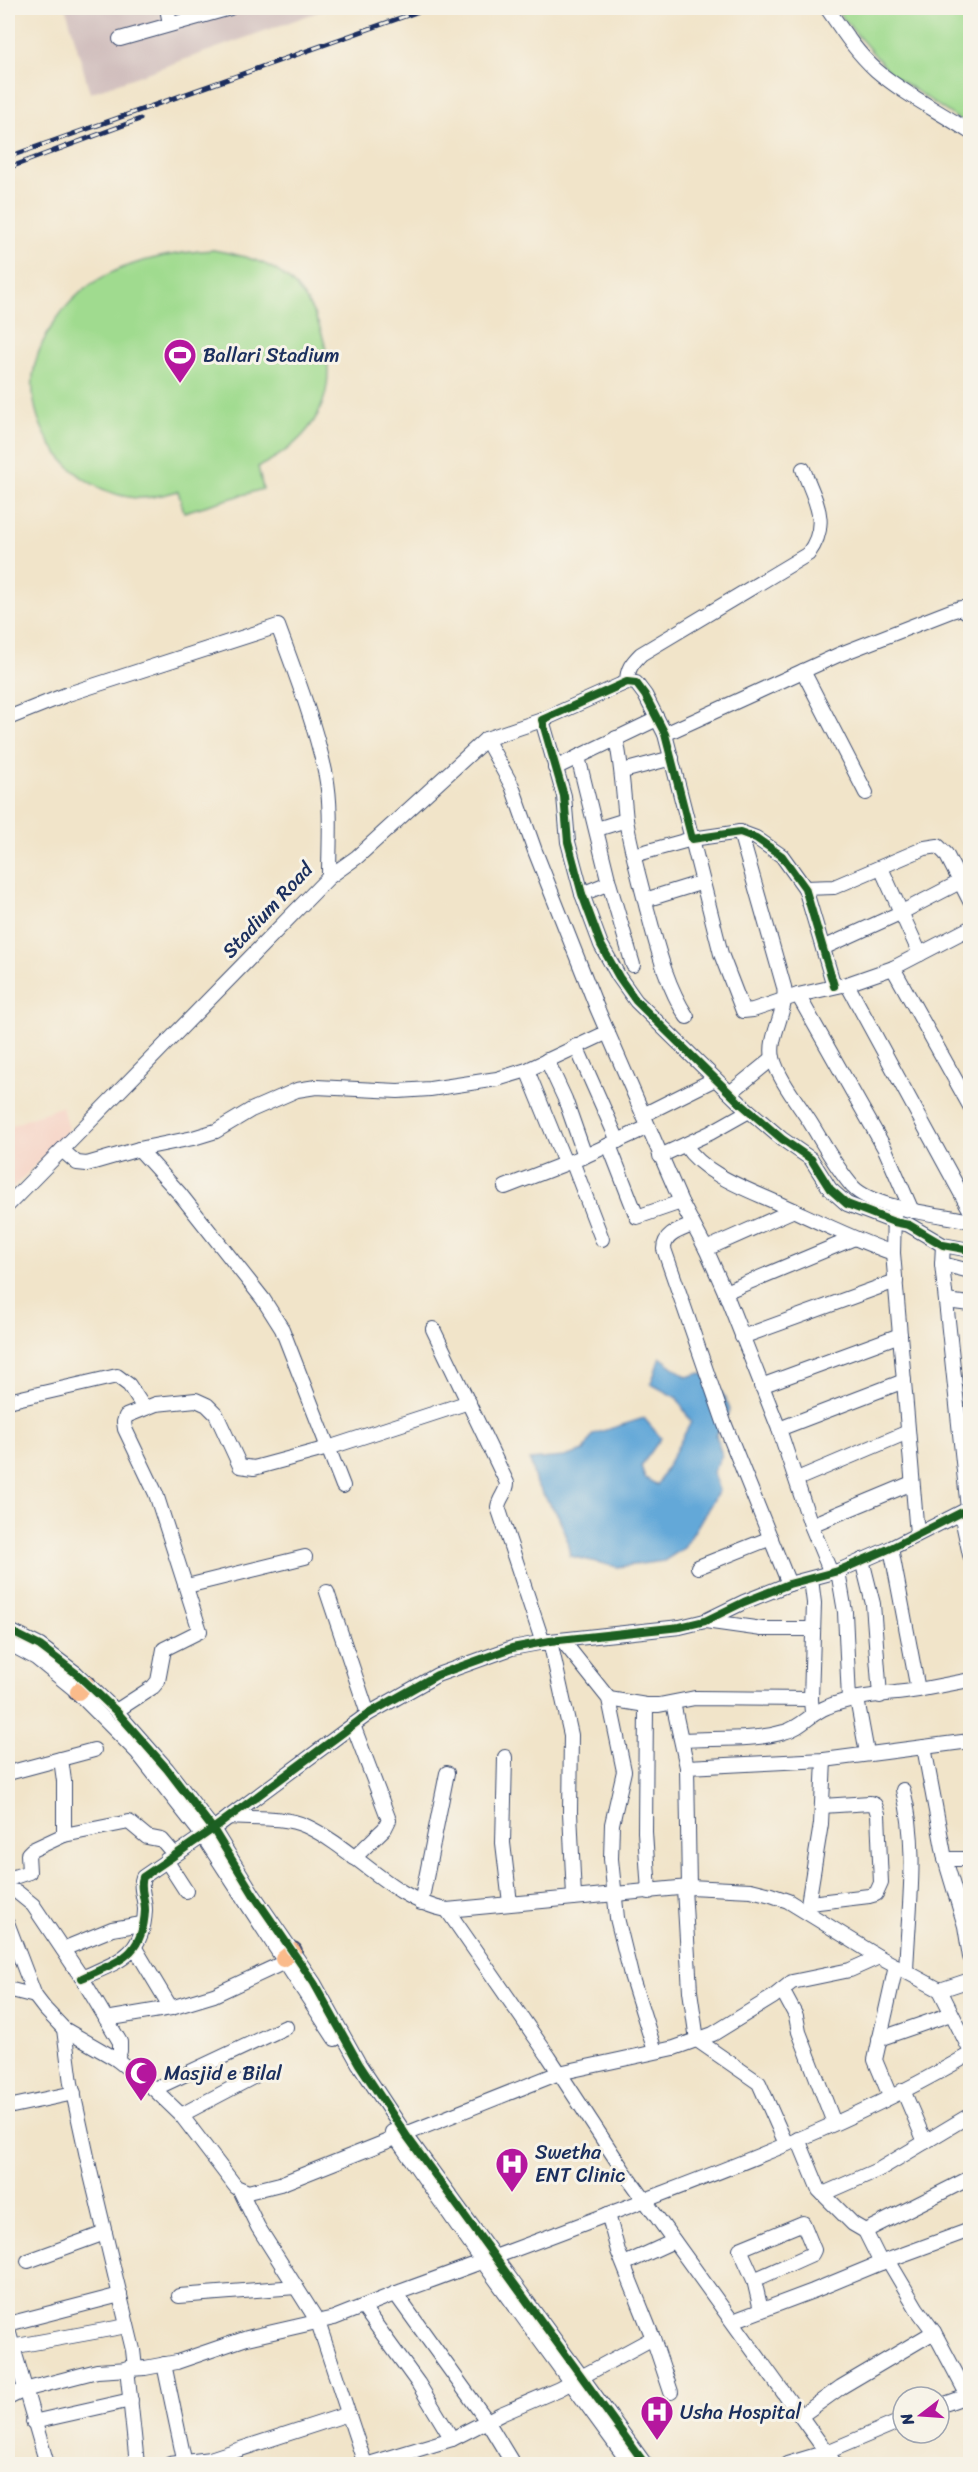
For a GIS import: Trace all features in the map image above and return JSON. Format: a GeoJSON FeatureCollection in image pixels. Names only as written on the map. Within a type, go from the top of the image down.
{"type":"FeatureCollection","features":[{"type":"Feature","properties":{"kind":"street"},"geometry":{"type":"LineString","coordinates":[[167,8],[170,24]]}},
{"type":"Feature","properties":{"kind":"street"},"geometry":{"type":"LineString","coordinates":[[120,39],[230,8]]}},
{"type":"Feature","properties":{"kind":"street"},"geometry":{"type":"LineString","coordinates":[[826,8],[857,50],[877,71],[927,106],[970,132]]}},
{"type":"Feature","properties":{"kind":"street"},"geometry":{"type":"LineString","coordinates":[[803,469],[820,516],[817,543],[808,554],[641,654],[627,671],[665,734],[721,954],[740,1006],[747,1012],[894,968],[970,928]]}},
{"type":"Feature","properties":{"kind":"street"},"geometry":{"type":"LineString","coordinates":[[665,734],[802,671],[951,611],[960,608],[970,614]]}},
{"type":"Feature","properties":{"kind":"street","name":"Stadium Road"},"geometry":{"type":"LineString","coordinates":[[8,718],[68,694],[278,626],[309,711],[326,778],[330,837],[329,877],[64,1152],[8,1205]]}},
{"type":"Feature","properties":{"kind":"street"},"geometry":{"type":"LineString","coordinates":[[802,671],[866,794]]}},
{"type":"Feature","properties":{"kind":"street"},"geometry":{"type":"LineString","coordinates":[[329,877],[357,857],[486,740],[637,688]]}},
{"type":"Feature","properties":{"kind":"street"},"geometry":{"type":"LineString","coordinates":[[555,768],[657,719]]}},
{"type":"Feature","properties":{"kind":"street"},"geometry":{"type":"LineString","coordinates":[[542,720],[564,796],[571,854],[582,894],[601,945],[630,993],[730,1093],[782,1139],[811,1159],[837,1197],[857,1209],[909,1225],[943,1245],[970,1250]]}},
{"type":"Feature","properties":{"kind":"street"},"geometry":{"type":"LineString","coordinates":[[615,738],[623,771],[627,820],[655,939],[672,988],[687,1017]]}},
{"type":"Feature","properties":{"kind":"street"},"geometry":{"type":"LineString","coordinates":[[486,740],[513,786],[547,883],[645,1121],[725,1292],[779,1429],[811,1525],[834,1572],[844,1612],[853,1700],[867,1753]]}},
{"type":"Feature","properties":{"kind":"street"},"geometry":{"type":"LineString","coordinates":[[578,757],[609,882],[633,965]]}},
{"type":"Feature","properties":{"kind":"street"},"geometry":{"type":"LineString","coordinates":[[623,771],[672,758]]}},
{"type":"Feature","properties":{"kind":"street"},"geometry":{"type":"LineString","coordinates":[[597,829],[627,820]]}},
{"type":"Feature","properties":{"kind":"street"},"geometry":{"type":"LineString","coordinates":[[740,832],[792,997],[885,1149],[912,1211]]}},
{"type":"Feature","properties":{"kind":"street"},"geometry":{"type":"LineString","coordinates":[[634,855],[692,839],[740,832],[756,838],[782,856],[805,888],[823,948],[841,985],[970,1210]]}},
{"type":"Feature","properties":{"kind":"street"},"geometry":{"type":"LineString","coordinates":[[805,888],[834,887],[925,848],[938,846],[946,854],[970,901]]}},
{"type":"Feature","properties":{"kind":"street"},"geometry":{"type":"LineString","coordinates":[[881,868],[920,954]]}},
{"type":"Feature","properties":{"kind":"street"},"geometry":{"type":"LineString","coordinates":[[582,894],[609,882]]}},
{"type":"Feature","properties":{"kind":"street"},"geometry":{"type":"LineString","coordinates":[[645,900],[703,882]]}},
{"type":"Feature","properties":{"kind":"street"},"geometry":{"type":"LineString","coordinates":[[823,948],[900,913],[960,882]]}},
{"type":"Feature","properties":{"kind":"street"},"geometry":{"type":"LineString","coordinates":[[894,968],[970,1106]]}},
{"type":"Feature","properties":{"kind":"street"},"geometry":{"type":"LineString","coordinates":[[792,997],[773,1049],[773,1058],[788,1088],[854,1188],[871,1198],[894,1206],[970,1221]]}},
{"type":"Feature","properties":{"kind":"street"},"geometry":{"type":"LineString","coordinates":[[64,1152],[77,1163],[98,1162],[139,1149],[173,1143],[216,1131],[251,1110],[297,1089],[316,1087],[368,1090],[429,1089],[497,1079],[527,1070],[608,1032]]}},
{"type":"Feature","properties":{"kind":"street"},"geometry":{"type":"LineString","coordinates":[[576,1046],[613,1143],[637,1217],[681,1202]]}},
{"type":"Feature","properties":{"kind":"street"},"geometry":{"type":"LineString","coordinates":[[730,1093],[773,1058]]}},
{"type":"Feature","properties":{"kind":"street"},"geometry":{"type":"LineString","coordinates":[[547,1060],[565,1099],[574,1160]]}},
{"type":"Feature","properties":{"kind":"street"},"geometry":{"type":"LineString","coordinates":[[527,1070],[574,1160],[602,1239]]}},
{"type":"Feature","properties":{"kind":"street"},"geometry":{"type":"LineString","coordinates":[[505,1186],[613,1143],[715,1079]]}},
{"type":"Feature","properties":{"kind":"street"},"geometry":{"type":"LineString","coordinates":[[660,1156],[750,1111]]}},
{"type":"Feature","properties":{"kind":"street"},"geometry":{"type":"LineString","coordinates":[[685,1144],[692,1155],[725,1178],[852,1239],[893,1253]]}},
{"type":"Feature","properties":{"kind":"street"},"geometry":{"type":"LineString","coordinates":[[139,1149],[180,1194],[270,1309],[282,1329],[343,1486]]}},
{"type":"Feature","properties":{"kind":"street"},"geometry":{"type":"LineString","coordinates":[[894,1206],[893,1253],[917,1534]]}},
{"type":"Feature","properties":{"kind":"street"},"geometry":{"type":"LineString","coordinates":[[706,1250],[794,1210]]}},
{"type":"Feature","properties":{"kind":"street"},"geometry":{"type":"LineString","coordinates":[[692,1225],[668,1237],[664,1242],[664,1249],[725,1425],[789,1584]]}},
{"type":"Feature","properties":{"kind":"street"},"geometry":{"type":"LineString","coordinates":[[725,1292],[852,1239]]}},
{"type":"Feature","properties":{"kind":"street"},"geometry":{"type":"LineString","coordinates":[[943,1245],[942,1264],[970,1555]]}},
{"type":"Feature","properties":{"kind":"street"},"geometry":{"type":"LineString","coordinates":[[942,1264],[970,1271]]}},
{"type":"Feature","properties":{"kind":"street"},"geometry":{"type":"LineString","coordinates":[[742,1337],[896,1281]]}},
{"type":"Feature","properties":{"kind":"street"},"geometry":{"type":"LineString","coordinates":[[946,1301],[970,1304]]}},
{"type":"Feature","properties":{"kind":"street"},"geometry":{"type":"LineString","coordinates":[[433,1329],[507,1483],[507,1489],[498,1507],[552,1641],[571,1735],[570,1812],[574,1897]]}},
{"type":"Feature","properties":{"kind":"street"},"geometry":{"type":"LineString","coordinates":[[761,1386],[900,1335]]}},
{"type":"Feature","properties":{"kind":"street"},"geometry":{"type":"LineString","coordinates":[[8,1401],[117,1376],[129,1385],[144,1408]]}},
{"type":"Feature","properties":{"kind":"street"},"geometry":{"type":"LineString","coordinates":[[779,1429],[904,1381]]}},
{"type":"Feature","properties":{"kind":"street"},"geometry":{"type":"LineString","coordinates":[[116,1712],[153,1687],[158,1681],[164,1649],[200,1631],[156,1494],[125,1429],[126,1416],[144,1408],[196,1400],[207,1405],[216,1414],[240,1466],[254,1468],[328,1448],[469,1402]]}},
{"type":"Feature","properties":{"kind":"street"},"geometry":{"type":"LineString","coordinates":[[797,1479],[908,1432]]}},
{"type":"Feature","properties":{"kind":"street"},"geometry":{"type":"LineString","coordinates":[[811,1525],[912,1483]]}},
{"type":"Feature","properties":{"kind":"street"},"geometry":{"type":"LineString","coordinates":[[82,1978],[124,1958],[135,1948],[145,1902],[141,1883],[143,1877],[229,1817],[368,1714],[437,1675],[512,1648],[552,1641],[680,1628],[705,1622],[744,1602],[789,1584],[834,1572],[891,1548],[966,1510]]}},
{"type":"Feature","properties":{"kind":"street"},"geometry":{"type":"LineString","coordinates":[[698,1567],[771,1538]]}},
{"type":"Feature","properties":{"kind":"street"},"geometry":{"type":"LineString","coordinates":[[891,1548],[918,1690]]}},
{"type":"Feature","properties":{"kind":"street"},"geometry":{"type":"LineString","coordinates":[[187,1586],[305,1557]]}},
{"type":"Feature","properties":{"kind":"street"},"geometry":{"type":"LineString","coordinates":[[862,1560],[873,1604],[880,1696]]}},
{"type":"Feature","properties":{"kind":"street"},"geometry":{"type":"LineString","coordinates":[[811,1579],[814,1603],[812,1713]]}},
{"type":"Feature","properties":{"kind":"street"},"geometry":{"type":"LineString","coordinates":[[327,1592],[368,1714]]}},
{"type":"Feature","properties":{"kind":"street"},"geometry":{"type":"LineString","coordinates":[[705,1622],[762,1629],[813,1629]]}},
{"type":"Feature","properties":{"kind":"street"},"geometry":{"type":"LineString","coordinates":[[8,1630],[40,1646],[82,1688],[208,1832]]}},
{"type":"Feature","properties":{"kind":"street"},"geometry":{"type":"LineString","coordinates":[[552,1641],[609,1699],[624,1770],[612,1824],[611,1859],[617,1918],[631,1975],[655,2051]]}},
{"type":"Feature","properties":{"kind":"street"},"geometry":{"type":"LineString","coordinates":[[8,1643],[36,1658],[116,1712],[167,1769],[287,1957],[314,1983],[401,2136],[576,2380],[630,2464]]}},
{"type":"Feature","properties":{"kind":"street"},"geometry":{"type":"LineString","coordinates":[[683,1740],[770,1736],[799,1726],[812,1713],[853,1700],[970,1680]]}},
{"type":"Feature","properties":{"kind":"street"},"geometry":{"type":"LineString","coordinates":[[609,1699],[646,1705],[673,1703],[695,1698],[811,1699]]}},
{"type":"Feature","properties":{"kind":"street"},"geometry":{"type":"LineString","coordinates":[[673,1703],[683,1740],[687,1767],[686,1888],[690,1991],[697,2040],[759,2083],[819,2190],[853,2224],[865,2232],[934,2332],[969,2396],[951,2402]]}},
{"type":"Feature","properties":{"kind":"street"},"geometry":{"type":"LineString","coordinates":[[646,1705],[645,1832],[649,1892]]}},
{"type":"Feature","properties":{"kind":"street"},"geometry":{"type":"LineString","coordinates":[[353,1725],[389,1820],[385,1828],[354,1858]]}},
{"type":"Feature","properties":{"kind":"street"},"geometry":{"type":"LineString","coordinates":[[687,1767],[824,1760],[970,1741]]}},
{"type":"Feature","properties":{"kind":"street"},"geometry":{"type":"LineString","coordinates":[[924,1747],[945,1859],[968,1925],[970,1957]]}},
{"type":"Feature","properties":{"kind":"street"},"geometry":{"type":"LineString","coordinates":[[8,1773],[94,1750]]}},
{"type":"Feature","properties":{"kind":"street"},"geometry":{"type":"LineString","coordinates":[[505,1757],[503,1843],[510,1903]]}},
{"type":"Feature","properties":{"kind":"street"},"geometry":{"type":"LineString","coordinates":[[61,1759],[64,1781],[64,1835]]}},
{"type":"Feature","properties":{"kind":"street"},"geometry":{"type":"LineString","coordinates":[[808,1907],[822,1806],[824,1760]]}},
{"type":"Feature","properties":{"kind":"street"},"geometry":{"type":"LineString","coordinates":[[421,1902],[447,1773]]}},
{"type":"Feature","properties":{"kind":"street"},"geometry":{"type":"LineString","coordinates":[[903,1790],[910,1814],[913,1850],[901,1969],[879,2038],[875,2060],[925,2142]]}},
{"type":"Feature","properties":{"kind":"street"},"geometry":{"type":"LineString","coordinates":[[808,1907],[876,1894],[881,1883],[878,1814],[875,1805],[870,1803],[822,1806]]}},
{"type":"Feature","properties":{"kind":"street"},"geometry":{"type":"LineString","coordinates":[[8,2398],[24,2390],[96,2371],[164,2364],[247,2338],[318,2322],[363,2307],[792,2142],[896,2093],[970,2052],[940,1990],[879,1957],[808,1907],[751,1890],[686,1888],[447,1910],[421,1902],[306,1826],[278,1820],[229,1817]]}},
{"type":"Feature","properties":{"kind":"street"},"geometry":{"type":"LineString","coordinates":[[8,1879],[29,1872],[29,1852],[64,1835],[129,1822],[147,1837],[162,1840],[186,1891]]}},
{"type":"Feature","properties":{"kind":"street"},"geometry":{"type":"LineString","coordinates":[[945,1859],[970,1859]]}},
{"type":"Feature","properties":{"kind":"street"},"geometry":{"type":"LineString","coordinates":[[8,1890],[17,1892],[33,1905],[82,1978],[120,2042],[120,2051],[116,2060]]}},
{"type":"Feature","properties":{"kind":"street"},"geometry":{"type":"LineString","coordinates":[[447,1910],[645,2200],[802,2415],[835,2464]]}},
{"type":"Feature","properties":{"kind":"street"},"geometry":{"type":"LineString","coordinates":[[63,1949],[112,1929],[142,1924]]}},
{"type":"Feature","properties":{"kind":"street"},"geometry":{"type":"LineString","coordinates":[[8,1926],[35,1996],[45,2009],[64,2028],[116,2060],[154,2089],[180,2115],[231,2182],[240,2190],[258,2227],[318,2322],[367,2464],[417,2458],[487,2421],[576,2380],[652,2338]]}},
{"type":"Feature","properties":{"kind":"street"},"geometry":{"type":"LineString","coordinates":[[135,1948],[171,2008]]}},
{"type":"Feature","properties":{"kind":"street"},"geometry":{"type":"LineString","coordinates":[[106,2019],[171,2008],[214,1995],[287,1957]]}},
{"type":"Feature","properties":{"kind":"street"},"geometry":{"type":"LineString","coordinates":[[240,2190],[248,2192],[280,2184],[558,2073],[697,2040],[713,2034],[792,1982],[850,1970],[879,1957]]}},
{"type":"Feature","properties":{"kind":"street"},"geometry":{"type":"LineString","coordinates":[[940,1990],[970,1980]]}},
{"type":"Feature","properties":{"kind":"street"},"geometry":{"type":"LineString","coordinates":[[8,1989],[35,1996]]}},
{"type":"Feature","properties":{"kind":"street"},"geometry":{"type":"LineString","coordinates":[[782,1990],[796,2016],[799,2032],[834,2123]]}},
{"type":"Feature","properties":{"kind":"street"},"geometry":{"type":"LineString","coordinates":[[879,2038],[951,2014]]}},
{"type":"Feature","properties":{"kind":"street"},"geometry":{"type":"LineString","coordinates":[[154,2089],[286,2027]]}},
{"type":"Feature","properties":{"kind":"street"},"geometry":{"type":"LineString","coordinates":[[64,2028],[74,2094],[127,2326],[137,2464]]}},
{"type":"Feature","properties":{"kind":"street"},"geometry":{"type":"LineString","coordinates":[[180,2115],[255,2076]]}},
{"type":"Feature","properties":{"kind":"street"},"geometry":{"type":"LineString","coordinates":[[8,2107],[74,2094]]}},
{"type":"Feature","properties":{"kind":"street"},"geometry":{"type":"LineString","coordinates":[[824,2194],[880,2169],[970,2115]]}},
{"type":"Feature","properties":{"kind":"street"},"geometry":{"type":"LineString","coordinates":[[865,2232],[970,2178]]}},
{"type":"Feature","properties":{"kind":"street"},"geometry":{"type":"LineString","coordinates":[[608,2214],[671,2392]]}},
{"type":"Feature","properties":{"kind":"street"},"geometry":{"type":"LineString","coordinates":[[754,2280],[812,2254],[814,2250],[802,2223],[740,2249],[754,2280],[761,2310]]}},
{"type":"Feature","properties":{"kind":"street"},"geometry":{"type":"LineString","coordinates":[[733,2321],[970,2230]]}},
{"type":"Feature","properties":{"kind":"street"},"geometry":{"type":"LineString","coordinates":[[28,2261],[105,2233]]}},
{"type":"Feature","properties":{"kind":"street"},"geometry":{"type":"LineString","coordinates":[[624,2264],[674,2241]]}},
{"type":"Feature","properties":{"kind":"street"},"geometry":{"type":"LineString","coordinates":[[179,2296],[296,2287]]}},
{"type":"Feature","properties":{"kind":"street"},"geometry":{"type":"LineString","coordinates":[[395,2293],[487,2421],[513,2464]]}},
{"type":"Feature","properties":{"kind":"street"},"geometry":{"type":"LineString","coordinates":[[8,2324],[120,2295]]}},
{"type":"Feature","properties":{"kind":"street"},"geometry":{"type":"LineString","coordinates":[[363,2307],[418,2383],[452,2439]]}},
{"type":"Feature","properties":{"kind":"street"},"geometry":{"type":"LineString","coordinates":[[11,2347],[127,2326]]}},
{"type":"Feature","properties":{"kind":"street"},"geometry":{"type":"LineString","coordinates":[[8,2330],[11,2347],[47,2464]]}},
{"type":"Feature","properties":{"kind":"street"},"geometry":{"type":"LineString","coordinates":[[802,2415],[841,2387],[934,2332]]}},
{"type":"Feature","properties":{"kind":"street"},"geometry":{"type":"LineString","coordinates":[[164,2364],[185,2464]]}},
{"type":"Feature","properties":{"kind":"street"},"geometry":{"type":"LineString","coordinates":[[576,2380],[645,2464]]}},
{"type":"Feature","properties":{"kind":"street"},"geometry":{"type":"LineString","coordinates":[[33,2422],[131,2400]]}},
{"type":"Feature","properties":{"kind":"street"},"geometry":{"type":"LineString","coordinates":[[170,2464],[185,2464],[210,2459],[348,2414]]}},
{"type":"Feature","properties":{"kind":"street"},"geometry":{"type":"LineString","coordinates":[[787,2464],[827,2452],[891,2425]]}},
{"type":"Feature","properties":{"kind":"shaded area"},"geometry":{"type":"Polygon","coordinates":[[[66,8],[329,8],[90,93],[66,8]]]}},
{"type":"Feature","properties":{"kind":"shaded area"},"geometry":{"type":"Polygon","coordinates":[[[62,1106],[68,1131],[8,1193],[8,1127],[62,1106]]]}},
{"type":"Feature","properties":{"kind":"green space"},"geometry":{"type":"Polygon","coordinates":[[[834,8],[970,8],[970,127],[891,74],[834,8]]]}},
{"type":"Feature","properties":{"kind":"green space","name":"Ballari Stadium"},"geometry":{"type":"Polygon","coordinates":[[[213,250],[267,265],[283,275],[298,289],[314,314],[322,334],[327,356],[328,377],[325,396],[318,414],[308,429],[294,444],[258,467],[263,489],[184,512],[178,491],[148,497],[129,497],[109,492],[73,470],[46,437],[33,397],[33,376],[38,353],[56,320],[80,293],[94,283],[109,274],[142,261],[213,250]]]}},
{"type":"Feature","properties":{"kind":"water"},"geometry":{"type":"Polygon","coordinates":[[[660,1357],[687,1377],[700,1373],[706,1376],[719,1388],[728,1404],[730,1410],[716,1435],[722,1455],[713,1472],[719,1491],[684,1548],[664,1561],[617,1567],[570,1556],[566,1535],[558,1515],[536,1484],[530,1460],[564,1457],[584,1451],[593,1434],[644,1418],[661,1438],[641,1466],[645,1478],[657,1485],[691,1422],[677,1398],[651,1384],[660,1357]]]}},
{"type":"Feature","properties":{"kind":"railway"},"geometry":{"type":"LineString","coordinates":[[8,157],[428,8]]}},
{"type":"Feature","properties":{"kind":"railway"},"geometry":{"type":"LineString","coordinates":[[8,168],[140,119]]}},
{"type":"Feature","properties":{"kind":"cycle path"},"geometry":{"type":"LineString","coordinates":[[834,986],[805,888],[782,856],[756,838],[740,832],[692,839],[665,734],[645,695],[636,683],[627,682],[542,720],[564,796],[568,842],[582,894],[601,945],[636,1001],[740,1103],[782,1139],[811,1159],[830,1189],[847,1204],[894,1222],[909,1225],[943,1245],[970,1250]]}},
{"type":"Feature","properties":{"kind":"cycle path"},"geometry":{"type":"LineString","coordinates":[[82,1978],[117,1961],[134,1948],[143,1926],[145,1910],[143,1877],[213,1829],[368,1714],[437,1675],[512,1648],[550,1641],[680,1627],[705,1621],[789,1584],[838,1571],[891,1548],[970,1508]]}},
{"type":"Feature","properties":{"kind":"cycle path"},"geometry":{"type":"LineString","coordinates":[[8,1630],[40,1646],[77,1674],[116,1711],[167,1769],[213,1829],[253,1894],[314,1983],[359,2064],[406,2135],[645,2464]]}},
{"type":"Feature","properties":{"kind":"place","name":"Ballari Stadium"},"geometry":{"type":"Point","coordinates":[180,384]}},
{"type":"Feature","properties":{"kind":"place","name":"Masjid e Bilal"},"geometry":{"type":"Point","coordinates":[141,2102]}},
{"type":"Feature","properties":{"kind":"place","name":"Swetha ENT Clinic"},"geometry":{"type":"Point","coordinates":[512,2193]}},
{"type":"Feature","properties":{"kind":"place","name":"Usha Hospital"},"geometry":{"type":"Point","coordinates":[657,2441]}}]}
